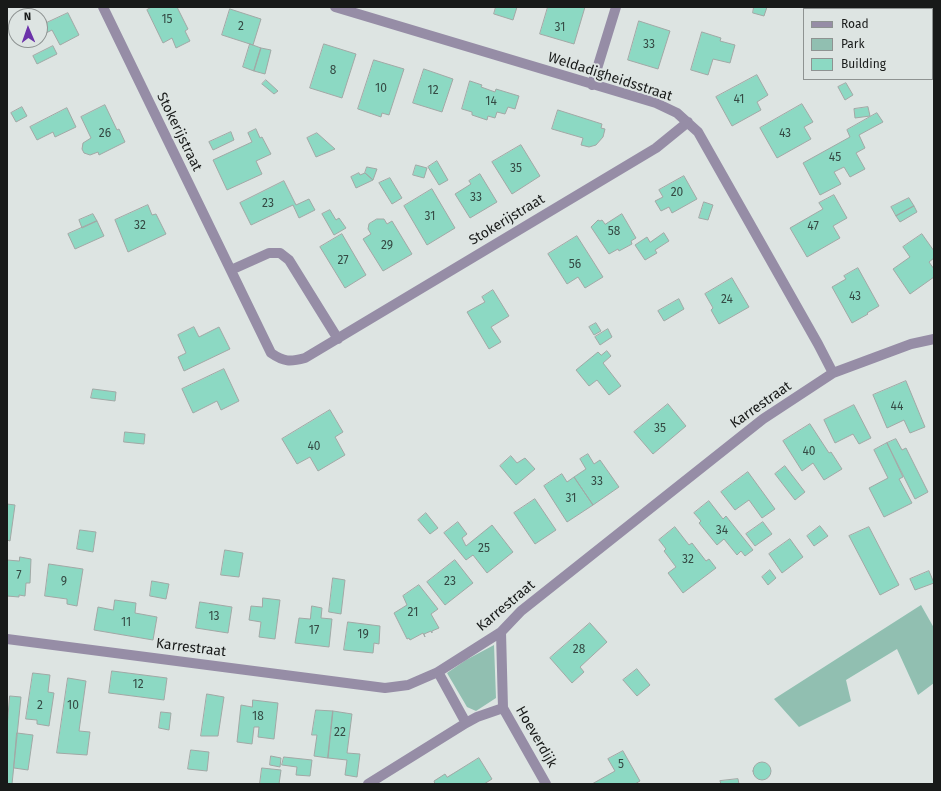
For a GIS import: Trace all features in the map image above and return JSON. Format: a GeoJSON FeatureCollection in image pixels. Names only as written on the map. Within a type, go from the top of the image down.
{"type":"FeatureCollection","features":[{"type":"Feature","properties":{"kind":"street","name":"Stokerijstraat"},"geometry":{"type":"LineString","coordinates":[[103,7],[271,353],[279,358],[291,361],[305,358],[338,339],[656,148],[688,122]]}},
{"type":"Feature","properties":{"kind":"street","name":"Weldadigheidsstraat"},"geometry":{"type":"LineString","coordinates":[[335,7],[656,103],[677,113],[698,132],[833,373]]}},
{"type":"Feature","properties":{"kind":"street"},"geometry":{"type":"LineString","coordinates":[[592,84],[616,7]]}},
{"type":"Feature","properties":{"kind":"street"},"geometry":{"type":"LineString","coordinates":[[230,270],[269,253],[280,253],[289,260],[338,339]]}},
{"type":"Feature","properties":{"kind":"street","name":"Karrestraat"},"geometry":{"type":"LineString","coordinates":[[7,639],[385,688],[408,685],[438,672],[501,632],[521,611],[763,419],[833,373],[911,344],[934,339]]}},
{"type":"Feature","properties":{"kind":"street","name":"Hoeverdijk"},"geometry":{"type":"LineString","coordinates":[[501,632],[503,708],[546,784]]}},
{"type":"Feature","properties":{"kind":"street"},"geometry":{"type":"LineString","coordinates":[[438,672],[466,723]]}},
{"type":"Feature","properties":{"kind":"street"},"geometry":{"type":"LineString","coordinates":[[368,784],[466,723],[477,717],[503,708]]}},
{"type":"Feature","properties":{"kind":"green space"},"geometry":{"type":"Polygon","coordinates":[[[921,605],[934,628],[934,683],[918,695],[897,649],[846,680],[851,701],[799,727],[774,699],[921,605]]]}},
{"type":"Feature","properties":{"kind":"green space"},"geometry":{"type":"Polygon","coordinates":[[[494,645],[496,698],[476,711],[467,707],[447,673],[466,660],[494,645]]]}},
{"type":"Feature","properties":{"kind":"building"},"geometry":{"type":"Polygon","coordinates":[[[152,7],[177,7],[188,29],[185,31],[190,41],[176,48],[172,38],[163,43],[147,10],[152,7]]]}},
{"type":"Feature","properties":{"kind":"building"},"geometry":{"type":"Polygon","coordinates":[[[496,7],[517,7],[513,20],[494,14],[496,7]]]}},
{"type":"Feature","properties":{"kind":"building"},"geometry":{"type":"Polygon","coordinates":[[[548,7],[585,7],[574,44],[540,34],[548,7]]]}},
{"type":"Feature","properties":{"kind":"building"},"geometry":{"type":"Polygon","coordinates":[[[754,7],[767,7],[764,16],[753,13],[754,7]]]}},
{"type":"Feature","properties":{"kind":"building"},"geometry":{"type":"Polygon","coordinates":[[[230,9],[261,19],[253,45],[222,35],[230,9]]]}},
{"type":"Feature","properties":{"kind":"building"},"geometry":{"type":"Polygon","coordinates":[[[68,13],[79,35],[60,45],[52,30],[48,32],[48,22],[68,13]]]}},
{"type":"Feature","properties":{"kind":"building"},"geometry":{"type":"Polygon","coordinates":[[[639,21],[670,31],[658,69],[628,60],[639,21]]]}},
{"type":"Feature","properties":{"kind":"building"},"geometry":{"type":"Polygon","coordinates":[[[702,32],[721,38],[720,41],[735,45],[730,63],[713,59],[708,75],[691,70],[702,32]]]}},
{"type":"Feature","properties":{"kind":"building"},"geometry":{"type":"Polygon","coordinates":[[[250,44],[261,48],[254,71],[243,67],[250,44]]]}},
{"type":"Feature","properties":{"kind":"building"},"geometry":{"type":"Polygon","coordinates":[[[324,44],[356,54],[342,98],[310,88],[324,44]]]}},
{"type":"Feature","properties":{"kind":"building"},"geometry":{"type":"Polygon","coordinates":[[[53,46],[57,54],[37,64],[33,56],[53,46]]]}},
{"type":"Feature","properties":{"kind":"building"},"geometry":{"type":"Polygon","coordinates":[[[261,48],[271,50],[265,74],[254,71],[261,48]]]}},
{"type":"Feature","properties":{"kind":"building"},"geometry":{"type":"Polygon","coordinates":[[[374,60],[404,69],[389,115],[382,113],[381,117],[358,109],[374,60]]]}},
{"type":"Feature","properties":{"kind":"building"},"geometry":{"type":"Polygon","coordinates":[[[424,69],[453,79],[442,112],[413,103],[424,69]]]}},
{"type":"Feature","properties":{"kind":"building"},"geometry":{"type":"Polygon","coordinates":[[[757,75],[768,95],[757,102],[761,110],[732,126],[716,97],[757,75]]]}},
{"type":"Feature","properties":{"kind":"building"},"geometry":{"type":"Polygon","coordinates":[[[266,80],[278,91],[274,94],[262,84],[266,80]]]}},
{"type":"Feature","properties":{"kind":"building"},"geometry":{"type":"Polygon","coordinates":[[[470,81],[495,92],[496,89],[519,96],[515,109],[508,107],[505,114],[497,112],[495,118],[488,116],[487,120],[472,115],[472,112],[462,109],[470,81]]]}},
{"type":"Feature","properties":{"kind":"building"},"geometry":{"type":"Polygon","coordinates":[[[846,83],[853,95],[845,100],[838,87],[846,83]]]}},
{"type":"Feature","properties":{"kind":"building"},"geometry":{"type":"Polygon","coordinates":[[[802,104],[813,122],[804,127],[811,139],[777,158],[760,128],[802,104]]]}},
{"type":"Feature","properties":{"kind":"building"},"geometry":{"type":"Polygon","coordinates":[[[105,105],[117,130],[119,129],[125,142],[99,155],[98,152],[90,155],[84,153],[82,149],[83,143],[91,138],[81,117],[105,105]]]}},
{"type":"Feature","properties":{"kind":"building"},"geometry":{"type":"Polygon","coordinates":[[[22,107],[27,116],[16,122],[11,113],[22,107]]]}},
{"type":"Feature","properties":{"kind":"building"},"geometry":{"type":"Polygon","coordinates":[[[868,107],[870,116],[855,118],[854,109],[868,107]]]}},
{"type":"Feature","properties":{"kind":"building"},"geometry":{"type":"Polygon","coordinates":[[[67,108],[76,127],[55,137],[53,132],[37,140],[30,127],[67,108]]]}},
{"type":"Feature","properties":{"kind":"building"},"geometry":{"type":"Polygon","coordinates":[[[558,110],[602,124],[601,128],[605,129],[603,137],[596,145],[589,147],[581,145],[583,138],[552,129],[558,110]]]}},
{"type":"Feature","properties":{"kind":"building"},"geometry":{"type":"Polygon","coordinates":[[[877,113],[883,122],[859,135],[865,148],[856,153],[865,169],[850,177],[844,167],[834,172],[841,184],[820,195],[803,163],[850,137],[847,130],[877,113]]]}},
{"type":"Feature","properties":{"kind":"building"},"geometry":{"type":"Polygon","coordinates":[[[256,129],[260,138],[262,137],[271,154],[256,161],[262,174],[227,190],[213,160],[252,142],[248,133],[256,129]]]}},
{"type":"Feature","properties":{"kind":"building"},"geometry":{"type":"Polygon","coordinates":[[[231,132],[234,140],[213,150],[209,142],[231,132]]]}},
{"type":"Feature","properties":{"kind":"building"},"geometry":{"type":"Polygon","coordinates":[[[317,133],[335,149],[316,157],[307,138],[317,133]]]}},
{"type":"Feature","properties":{"kind":"building"},"geometry":{"type":"Polygon","coordinates":[[[521,145],[540,176],[512,194],[492,162],[521,145]]]}},
{"type":"Feature","properties":{"kind":"building"},"geometry":{"type":"Polygon","coordinates":[[[437,161],[448,180],[439,185],[428,167],[437,161]]]}},
{"type":"Feature","properties":{"kind":"building"},"geometry":{"type":"Polygon","coordinates":[[[416,165],[427,168],[424,178],[413,175],[416,165]]]}},
{"type":"Feature","properties":{"kind":"building"},"geometry":{"type":"Polygon","coordinates":[[[367,167],[377,169],[373,180],[365,173],[367,167]]]}},
{"type":"Feature","properties":{"kind":"building"},"geometry":{"type":"Polygon","coordinates":[[[359,173],[360,175],[365,173],[373,180],[356,188],[351,177],[359,173]]]}},
{"type":"Feature","properties":{"kind":"building"},"geometry":{"type":"Polygon","coordinates":[[[480,174],[497,202],[470,218],[455,194],[471,184],[469,181],[480,174]]]}},
{"type":"Feature","properties":{"kind":"building"},"geometry":{"type":"Polygon","coordinates":[[[684,176],[697,199],[672,213],[669,207],[661,211],[655,201],[663,197],[659,190],[684,176]]]}},
{"type":"Feature","properties":{"kind":"building"},"geometry":{"type":"Polygon","coordinates":[[[390,178],[402,198],[392,204],[379,183],[390,178]]]}},
{"type":"Feature","properties":{"kind":"building"},"geometry":{"type":"Polygon","coordinates":[[[284,181],[296,205],[309,199],[315,210],[299,218],[293,205],[251,225],[240,203],[284,181]]]}},
{"type":"Feature","properties":{"kind":"building"},"geometry":{"type":"Polygon","coordinates":[[[432,189],[455,228],[427,245],[404,206],[432,189]]]}},
{"type":"Feature","properties":{"kind":"building"},"geometry":{"type":"Polygon","coordinates":[[[834,195],[847,218],[833,226],[840,238],[807,257],[790,228],[823,209],[819,203],[834,195]]]}},
{"type":"Feature","properties":{"kind":"building"},"geometry":{"type":"Polygon","coordinates":[[[909,198],[914,206],[896,216],[891,207],[909,198]]]}},
{"type":"Feature","properties":{"kind":"building"},"geometry":{"type":"Polygon","coordinates":[[[704,202],[713,205],[708,220],[699,218],[704,202]]]}},
{"type":"Feature","properties":{"kind":"building"},"geometry":{"type":"Polygon","coordinates":[[[148,205],[152,215],[156,214],[166,234],[128,252],[115,220],[148,205]]]}},
{"type":"Feature","properties":{"kind":"building"},"geometry":{"type":"Polygon","coordinates":[[[914,206],[917,212],[900,222],[896,216],[914,206]]]}},
{"type":"Feature","properties":{"kind":"building"},"geometry":{"type":"Polygon","coordinates":[[[330,210],[336,220],[339,218],[346,228],[334,235],[322,214],[330,210]]]}},
{"type":"Feature","properties":{"kind":"building"},"geometry":{"type":"Polygon","coordinates":[[[93,214],[97,221],[82,228],[79,220],[93,214]]]}},
{"type":"Feature","properties":{"kind":"building"},"geometry":{"type":"Polygon","coordinates":[[[622,214],[636,238],[631,241],[632,244],[619,251],[618,249],[609,254],[591,227],[598,220],[602,220],[605,224],[622,214]]]}},
{"type":"Feature","properties":{"kind":"building"},"geometry":{"type":"Polygon","coordinates":[[[377,219],[384,219],[387,224],[392,221],[412,254],[383,271],[363,239],[371,234],[368,229],[369,224],[377,219]]]}},
{"type":"Feature","properties":{"kind":"building"},"geometry":{"type":"Polygon","coordinates":[[[97,221],[104,236],[75,249],[68,234],[97,221]]]}},
{"type":"Feature","properties":{"kind":"building"},"geometry":{"type":"Polygon","coordinates":[[[664,233],[669,241],[655,250],[657,253],[645,260],[635,245],[647,237],[650,242],[664,233]]]}},
{"type":"Feature","properties":{"kind":"building"},"geometry":{"type":"Polygon","coordinates":[[[342,234],[366,275],[345,288],[320,247],[342,234]]]}},
{"type":"Feature","properties":{"kind":"building"},"geometry":{"type":"Polygon","coordinates":[[[922,234],[934,251],[934,258],[929,262],[934,269],[934,277],[910,294],[893,269],[910,257],[903,247],[922,234]]]}},
{"type":"Feature","properties":{"kind":"building"},"geometry":{"type":"Polygon","coordinates":[[[577,236],[603,277],[585,288],[578,277],[567,284],[548,254],[577,236]]]}},
{"type":"Feature","properties":{"kind":"building"},"geometry":{"type":"Polygon","coordinates":[[[858,268],[879,306],[852,323],[832,287],[846,279],[844,276],[858,268]]]}},
{"type":"Feature","properties":{"kind":"building"},"geometry":{"type":"Polygon","coordinates":[[[732,278],[749,307],[719,324],[711,310],[713,308],[705,294],[732,278]]]}},
{"type":"Feature","properties":{"kind":"building"},"geometry":{"type":"Polygon","coordinates":[[[493,290],[509,316],[491,327],[501,342],[489,349],[467,312],[485,302],[482,297],[493,290]]]}},
{"type":"Feature","properties":{"kind":"building"},"geometry":{"type":"Polygon","coordinates":[[[679,299],[684,309],[664,321],[658,311],[679,299]]]}},
{"type":"Feature","properties":{"kind":"building"},"geometry":{"type":"Polygon","coordinates":[[[596,323],[601,331],[594,335],[589,327],[596,323]]]}},
{"type":"Feature","properties":{"kind":"building"},"geometry":{"type":"Polygon","coordinates":[[[194,327],[199,337],[219,327],[230,349],[184,371],[178,357],[186,353],[178,335],[194,327]]]}},
{"type":"Feature","properties":{"kind":"building"},"geometry":{"type":"Polygon","coordinates":[[[608,329],[612,337],[600,345],[595,337],[608,329]]]}},
{"type":"Feature","properties":{"kind":"building"},"geometry":{"type":"Polygon","coordinates":[[[607,351],[611,356],[603,363],[621,386],[609,395],[597,380],[589,386],[576,370],[598,352],[601,355],[607,351]]]}},
{"type":"Feature","properties":{"kind":"building"},"geometry":{"type":"Polygon","coordinates":[[[224,369],[239,401],[221,410],[217,401],[193,413],[182,389],[224,369]]]}},
{"type":"Feature","properties":{"kind":"building"},"geometry":{"type":"Polygon","coordinates":[[[906,381],[925,427],[910,433],[904,420],[887,428],[873,395],[906,381]]]}},
{"type":"Feature","properties":{"kind":"building"},"geometry":{"type":"Polygon","coordinates":[[[93,389],[116,392],[115,401],[91,398],[93,389]]]}},
{"type":"Feature","properties":{"kind":"building"},"geometry":{"type":"Polygon","coordinates":[[[668,404],[686,426],[653,454],[634,432],[668,404]]]}},
{"type":"Feature","properties":{"kind":"building"},"geometry":{"type":"Polygon","coordinates":[[[854,405],[871,438],[859,444],[853,434],[835,443],[824,420],[854,405]]]}},
{"type":"Feature","properties":{"kind":"building"},"geometry":{"type":"Polygon","coordinates":[[[330,410],[343,432],[335,437],[345,455],[318,471],[310,457],[297,464],[282,439],[330,410]]]}},
{"type":"Feature","properties":{"kind":"building"},"geometry":{"type":"Polygon","coordinates":[[[810,424],[829,453],[831,452],[842,469],[824,480],[813,463],[802,471],[783,441],[810,424]]]}},
{"type":"Feature","properties":{"kind":"building"},"geometry":{"type":"Polygon","coordinates":[[[125,432],[145,434],[144,444],[124,442],[125,432]]]}},
{"type":"Feature","properties":{"kind":"building"},"geometry":{"type":"Polygon","coordinates":[[[896,439],[902,450],[906,448],[928,492],[915,499],[887,443],[896,439]]]}},
{"type":"Feature","properties":{"kind":"building"},"geometry":{"type":"Polygon","coordinates":[[[887,443],[903,477],[899,479],[912,503],[884,517],[869,488],[888,478],[874,450],[887,443]]]}},
{"type":"Feature","properties":{"kind":"building"},"geometry":{"type":"Polygon","coordinates":[[[588,454],[594,464],[600,460],[619,487],[593,505],[574,477],[586,469],[580,459],[588,454]]]}},
{"type":"Feature","properties":{"kind":"building"},"geometry":{"type":"Polygon","coordinates":[[[511,456],[517,463],[525,458],[535,469],[516,485],[500,466],[511,456]]]}},
{"type":"Feature","properties":{"kind":"building"},"geometry":{"type":"Polygon","coordinates":[[[785,466],[805,492],[795,500],[775,474],[785,466]]]}},
{"type":"Feature","properties":{"kind":"building"},"geometry":{"type":"Polygon","coordinates":[[[748,472],[775,509],[762,518],[749,500],[735,510],[721,492],[748,472]]]}},
{"type":"Feature","properties":{"kind":"building"},"geometry":{"type":"Polygon","coordinates":[[[562,474],[567,482],[574,477],[593,505],[567,522],[544,486],[562,474]]]}},
{"type":"Feature","properties":{"kind":"building"},"geometry":{"type":"Polygon","coordinates":[[[535,499],[556,530],[535,544],[514,513],[535,499]]]}},
{"type":"Feature","properties":{"kind":"building"},"geometry":{"type":"Polygon","coordinates":[[[709,501],[723,519],[726,516],[753,550],[745,556],[741,551],[737,555],[724,539],[717,545],[699,523],[701,521],[694,513],[709,501]]]}},
{"type":"Feature","properties":{"kind":"building"},"geometry":{"type":"Polygon","coordinates":[[[7,504],[15,505],[10,541],[7,540],[7,504]]]}},
{"type":"Feature","properties":{"kind":"building"},"geometry":{"type":"Polygon","coordinates":[[[426,513],[438,528],[430,534],[418,520],[426,513]]]}},
{"type":"Feature","properties":{"kind":"building"},"geometry":{"type":"Polygon","coordinates":[[[458,522],[467,534],[462,538],[466,546],[492,525],[513,552],[487,573],[473,555],[466,560],[444,533],[458,522]]]}},
{"type":"Feature","properties":{"kind":"building"},"geometry":{"type":"Polygon","coordinates":[[[763,522],[772,534],[755,546],[746,534],[763,522]]]}},
{"type":"Feature","properties":{"kind":"building"},"geometry":{"type":"Polygon","coordinates":[[[820,526],[828,536],[814,546],[807,536],[820,526]]]}},
{"type":"Feature","properties":{"kind":"building"},"geometry":{"type":"Polygon","coordinates":[[[675,527],[689,545],[692,543],[706,561],[709,559],[716,568],[683,593],[668,573],[676,567],[664,551],[666,549],[659,540],[675,527]]]}},
{"type":"Feature","properties":{"kind":"building"},"geometry":{"type":"Polygon","coordinates":[[[869,527],[899,585],[880,595],[849,536],[869,527]]]}},
{"type":"Feature","properties":{"kind":"building"},"geometry":{"type":"Polygon","coordinates":[[[80,530],[96,532],[93,552],[77,549],[80,530]]]}},
{"type":"Feature","properties":{"kind":"building"},"geometry":{"type":"Polygon","coordinates":[[[790,539],[803,557],[782,573],[769,554],[790,539]]]}},
{"type":"Feature","properties":{"kind":"building"},"geometry":{"type":"Polygon","coordinates":[[[225,550],[243,553],[239,577],[221,575],[225,550]]]}},
{"type":"Feature","properties":{"kind":"building"},"geometry":{"type":"Polygon","coordinates":[[[20,557],[31,559],[30,583],[26,583],[25,596],[7,596],[7,560],[19,561],[20,557]]]}},
{"type":"Feature","properties":{"kind":"building"},"geometry":{"type":"Polygon","coordinates":[[[455,560],[473,583],[445,605],[427,582],[455,560]]]}},
{"type":"Feature","properties":{"kind":"building"},"geometry":{"type":"Polygon","coordinates":[[[49,564],[83,569],[77,606],[67,604],[67,599],[45,596],[49,564]]]}},
{"type":"Feature","properties":{"kind":"building"},"geometry":{"type":"Polygon","coordinates":[[[770,570],[776,578],[768,585],[762,577],[770,570]]]}},
{"type":"Feature","properties":{"kind":"building"},"geometry":{"type":"Polygon","coordinates":[[[929,571],[934,583],[915,590],[910,579],[929,571]]]}},
{"type":"Feature","properties":{"kind":"building"},"geometry":{"type":"Polygon","coordinates":[[[333,578],[345,580],[341,614],[329,612],[333,578]]]}},
{"type":"Feature","properties":{"kind":"building"},"geometry":{"type":"Polygon","coordinates":[[[152,581],[169,584],[166,599],[150,596],[152,581]]]}},
{"type":"Feature","properties":{"kind":"building"},"geometry":{"type":"Polygon","coordinates":[[[419,585],[438,609],[431,614],[439,628],[432,631],[432,633],[431,631],[424,634],[425,637],[423,633],[410,640],[409,638],[407,639],[394,613],[407,605],[403,596],[419,585]]]}},
{"type":"Feature","properties":{"kind":"building"},"geometry":{"type":"Polygon","coordinates":[[[263,598],[280,600],[275,639],[259,637],[261,622],[249,620],[251,606],[262,607],[263,598]]]}},
{"type":"Feature","properties":{"kind":"building"},"geometry":{"type":"Polygon","coordinates":[[[115,600],[136,603],[135,613],[157,617],[153,640],[94,630],[98,607],[113,610],[115,600]]]}},
{"type":"Feature","properties":{"kind":"building"},"geometry":{"type":"Polygon","coordinates":[[[200,602],[232,607],[228,633],[196,628],[200,602]]]}},
{"type":"Feature","properties":{"kind":"building"},"geometry":{"type":"Polygon","coordinates":[[[312,606],[322,608],[321,618],[332,619],[329,647],[295,643],[299,618],[310,619],[312,606]]]}},
{"type":"Feature","properties":{"kind":"building"},"geometry":{"type":"Polygon","coordinates":[[[348,622],[380,626],[379,644],[374,643],[373,653],[344,650],[348,622]]]}},
{"type":"Feature","properties":{"kind":"building"},"geometry":{"type":"Polygon","coordinates":[[[590,623],[607,642],[580,667],[584,672],[572,683],[550,658],[590,623]]]}},
{"type":"Feature","properties":{"kind":"building"},"geometry":{"type":"Polygon","coordinates":[[[637,669],[650,685],[637,696],[623,680],[637,669]]]}},
{"type":"Feature","properties":{"kind":"building"},"geometry":{"type":"Polygon","coordinates":[[[112,671],[167,678],[164,700],[109,693],[112,671]]]}},
{"type":"Feature","properties":{"kind":"building"},"geometry":{"type":"Polygon","coordinates":[[[33,673],[50,675],[48,692],[54,693],[49,726],[37,724],[37,720],[26,719],[33,673]]]}},
{"type":"Feature","properties":{"kind":"building"},"geometry":{"type":"Polygon","coordinates":[[[68,678],[86,681],[79,731],[90,732],[87,755],[57,753],[68,678]]]}},
{"type":"Feature","properties":{"kind":"building"},"geometry":{"type":"Polygon","coordinates":[[[207,694],[224,697],[218,736],[201,736],[207,694]]]}},
{"type":"Feature","properties":{"kind":"building"},"geometry":{"type":"Polygon","coordinates":[[[10,696],[21,697],[12,784],[7,784],[7,728],[10,696]]]}},
{"type":"Feature","properties":{"kind":"building"},"geometry":{"type":"Polygon","coordinates":[[[253,700],[278,703],[274,739],[258,737],[259,727],[254,727],[252,744],[237,742],[241,705],[252,707],[253,700]]]}},
{"type":"Feature","properties":{"kind":"building"},"geometry":{"type":"Polygon","coordinates":[[[316,710],[333,711],[328,758],[314,756],[317,735],[312,735],[316,710]]]}},
{"type":"Feature","properties":{"kind":"building"},"geometry":{"type":"Polygon","coordinates":[[[333,711],[352,714],[347,753],[360,754],[357,777],[345,775],[347,760],[328,758],[333,711]]]}},
{"type":"Feature","properties":{"kind":"building"},"geometry":{"type":"Polygon","coordinates":[[[161,712],[171,713],[169,730],[159,728],[161,712]]]}},
{"type":"Feature","properties":{"kind":"building"},"geometry":{"type":"Polygon","coordinates":[[[17,733],[33,735],[28,770],[14,768],[17,733]]]}},
{"type":"Feature","properties":{"kind":"building"},"geometry":{"type":"Polygon","coordinates":[[[191,750],[209,752],[207,771],[188,769],[191,750]]]}},
{"type":"Feature","properties":{"kind":"building"},"geometry":{"type":"Polygon","coordinates":[[[623,751],[640,781],[635,784],[592,784],[615,771],[608,759],[623,751]]]}},
{"type":"Feature","properties":{"kind":"building"},"geometry":{"type":"Polygon","coordinates":[[[271,756],[281,758],[280,767],[270,765],[271,756]]]}},
{"type":"Feature","properties":{"kind":"building"},"geometry":{"type":"Polygon","coordinates":[[[284,757],[312,760],[310,776],[296,775],[297,767],[282,765],[284,757]]]}},
{"type":"Feature","properties":{"kind":"building"},"geometry":{"type":"Polygon","coordinates":[[[479,758],[492,779],[484,784],[435,784],[434,781],[445,774],[447,777],[479,758]]]}},
{"type":"Feature","properties":{"kind":"building"},"geometry":{"type":"Polygon","coordinates":[[[762,762],[768,765],[771,771],[768,777],[762,780],[756,777],[753,771],[756,765],[762,762]]]}},
{"type":"Feature","properties":{"kind":"building"},"geometry":{"type":"Polygon","coordinates":[[[262,768],[281,770],[279,784],[260,784],[262,768]]]}},
{"type":"Feature","properties":{"kind":"building"},"geometry":{"type":"Polygon","coordinates":[[[738,779],[739,784],[721,784],[720,781],[738,779]]]}}]}
